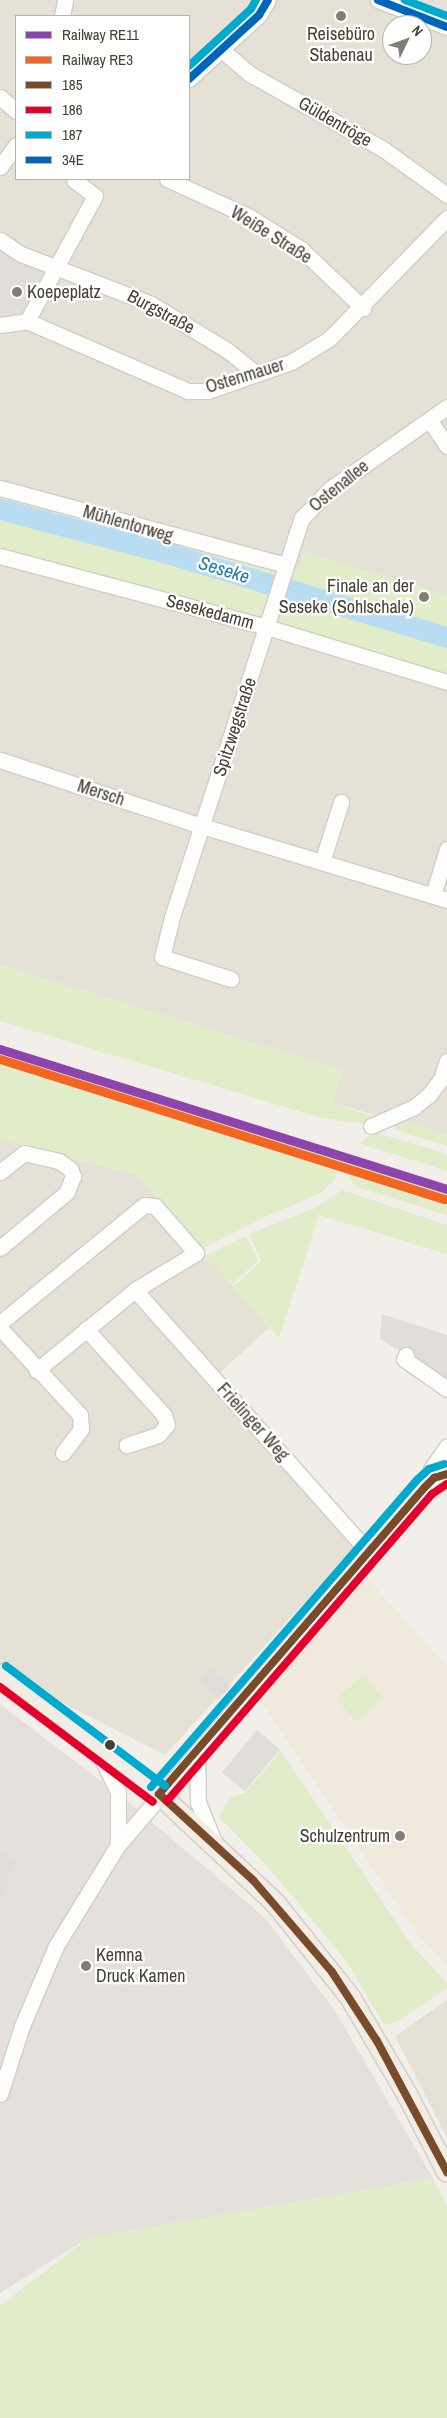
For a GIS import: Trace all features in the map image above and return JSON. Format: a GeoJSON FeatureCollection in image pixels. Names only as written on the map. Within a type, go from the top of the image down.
{"type":"FeatureCollection","features":[{"type":"Feature","properties":{"kind":"main road"},"geometry":{"type":"LineString","coordinates":[[0,1674],[159,1794],[215,1844],[276,1904],[332,1972],[386,2057],[447,2172]]}},
{"type":"Feature","properties":{"kind":"street"},"geometry":{"type":"LineString","coordinates":[[62,15],[65,0]]}},
{"type":"Feature","properties":{"kind":"street"},"geometry":{"type":"LineString","coordinates":[[190,78],[259,15],[268,0]]}},
{"type":"Feature","properties":{"kind":"street"},"geometry":{"type":"LineString","coordinates":[[379,0],[447,27]]}},
{"type":"Feature","properties":{"kind":"street","name":"Güldentröge"},"geometry":{"type":"LineString","coordinates":[[222,50],[250,74],[383,150],[447,196]]}},
{"type":"Feature","properties":{"kind":"street"},"geometry":{"type":"LineString","coordinates":[[0,97],[15,110]]}},
{"type":"Feature","properties":{"kind":"street"},"geometry":{"type":"LineString","coordinates":[[0,167],[15,148]]}},
{"type":"Feature","properties":{"kind":"street"},"geometry":{"type":"LineString","coordinates":[[0,325],[27,321],[95,196],[74,180]]}},
{"type":"Feature","properties":{"kind":"street","name":"Weiße Straße"},"geometry":{"type":"LineString","coordinates":[[169,180],[250,218],[301,249],[363,308]]}},
{"type":"Feature","properties":{"kind":"street","name":"Ostenmauer"},"geometry":{"type":"LineString","coordinates":[[27,321],[188,391],[208,391],[291,362],[329,339],[363,308],[447,218]]}},
{"type":"Feature","properties":{"kind":"street"},"geometry":{"type":"LineString","coordinates":[[0,240],[21,254],[57,266]]}},
{"type":"Feature","properties":{"kind":"street","name":"Burgstraße"},"geometry":{"type":"LineString","coordinates":[[57,266],[114,288],[191,327],[227,350],[255,374]]}},
{"type":"Feature","properties":{"kind":"street","name":"Ostenallee"},"geometry":{"type":"LineString","coordinates":[[267,627],[302,518],[315,502],[357,469],[430,421],[447,407]]}},
{"type":"Feature","properties":{"kind":"street"},"geometry":{"type":"LineString","coordinates":[[430,421],[447,446]]}},
{"type":"Feature","properties":{"kind":"street","name":"Mühlentorweg"},"geometry":{"type":"LineString","coordinates":[[0,488],[284,571]]}},
{"type":"Feature","properties":{"kind":"street","name":"Sesekedamm"},"geometry":{"type":"LineString","coordinates":[[0,556],[267,627],[447,682]]}},
{"type":"Feature","properties":{"kind":"street","name":"Spitzwegstraße"},"geometry":{"type":"LineString","coordinates":[[202,826],[267,627]]}},
{"type":"Feature","properties":{"kind":"street","name":"Mersch"},"geometry":{"type":"LineString","coordinates":[[0,760],[202,826],[440,898]]}},
{"type":"Feature","properties":{"kind":"street"},"geometry":{"type":"LineString","coordinates":[[322,862],[341,802]]}},
{"type":"Feature","properties":{"kind":"street"},"geometry":{"type":"LineString","coordinates":[[202,826],[172,917],[162,957],[231,979]]}},
{"type":"Feature","properties":{"kind":"street"},"geometry":{"type":"LineString","coordinates":[[440,898],[447,850]]}},
{"type":"Feature","properties":{"kind":"street"},"geometry":{"type":"LineString","coordinates":[[371,1126],[414,1107],[430,1095],[441,1079],[447,1061]]}},
{"type":"Feature","properties":{"kind":"street"},"geometry":{"type":"LineString","coordinates":[[0,1172],[24,1153],[59,1161],[70,1169],[73,1176],[67,1192],[0,1248]]}},
{"type":"Feature","properties":{"kind":"street"},"geometry":{"type":"LineString","coordinates":[[0,1324],[144,1204],[150,1203],[196,1253],[135,1290],[37,1370]]}},
{"type":"Feature","properties":{"kind":"street","name":"Frielinger Weg"},"geometry":{"type":"LineString","coordinates":[[135,1290],[370,1554]]}},
{"type":"Feature","properties":{"kind":"street"},"geometry":{"type":"LineString","coordinates":[[0,1328],[80,1415],[81,1429],[63,1453]]}},
{"type":"Feature","properties":{"kind":"street"},"geometry":{"type":"LineString","coordinates":[[86,1329],[164,1415],[167,1425],[158,1435],[127,1445]]}},
{"type":"Feature","properties":{"kind":"street"},"geometry":{"type":"LineString","coordinates":[[406,1355],[404,1358],[447,1389]]}},
{"type":"Feature","properties":{"kind":"street"},"geometry":{"type":"LineString","coordinates":[[0,2094],[22,2026],[56,1946],[118,1844],[159,1794],[441,1476],[431,1469],[447,1446]]}},
{"type":"Feature","properties":{"kind":"street"},"geometry":{"type":"LineString","coordinates":[[92,1742],[118,1792],[118,1844]]}},
{"type":"Feature","properties":{"kind":"street"},"geometry":{"type":"LineString","coordinates":[[197,1752],[198,1802],[215,1844]]}},
{"type":"Feature","properties":{"kind":"shaded area"},"geometry":{"type":"Polygon","coordinates":[[[0,0],[447,0],[447,1135],[332,1103],[343,1070],[0,965],[0,0]]]}},
{"type":"Feature","properties":{"kind":"shaded area"},"geometry":{"type":"Polygon","coordinates":[[[310,118],[320,124],[305,149],[295,143],[310,118]]]}},
{"type":"Feature","properties":{"kind":"shaded area","name":"Koepeplatz"},"geometry":{"type":"Polygon","coordinates":[[[0,247],[45,271],[21,315],[0,313],[0,247]]]}},
{"type":"Feature","properties":{"kind":"shaded area"},"geometry":{"type":"Polygon","coordinates":[[[0,1139],[137,1175],[269,1328],[217,1375],[364,1537],[165,1755],[32,1687],[0,1662],[0,1139]]]}},
{"type":"Feature","properties":{"kind":"shaded area"},"geometry":{"type":"Polygon","coordinates":[[[382,1314],[447,1335],[447,1380],[380,1339],[382,1314]]]}},
{"type":"Feature","properties":{"kind":"shaded area","name":"Schulzentrum"},"geometry":{"type":"Polygon","coordinates":[[[367,1578],[447,1666],[447,1965],[419,1937],[259,1699],[367,1578]]]}},
{"type":"Feature","properties":{"kind":"shaded area"},"geometry":{"type":"Polygon","coordinates":[[[211,1667],[231,1687],[218,1700],[198,1680],[211,1667]]]}},
{"type":"Feature","properties":{"kind":"shaded area"},"geometry":{"type":"Polygon","coordinates":[[[0,1704],[126,1800],[265,1918],[335,2011],[433,2178],[88,2238],[0,2293],[0,1704]]]}},
{"type":"Feature","properties":{"kind":"shaded area"},"geometry":{"type":"Polygon","coordinates":[[[257,1730],[280,1749],[245,1791],[222,1772],[257,1730]]]}},
{"type":"Feature","properties":{"kind":"shaded area"},"geometry":{"type":"Polygon","coordinates":[[[0,1849],[18,1863],[7,1877],[11,1880],[0,1901],[0,1849]]]}},
{"type":"Feature","properties":{"kind":"shaded area"},"geometry":{"type":"Polygon","coordinates":[[[447,2000],[447,2138],[395,2036],[447,2000]]]}},
{"type":"Feature","properties":{"kind":"green space"},"geometry":{"type":"Polygon","coordinates":[[[0,487],[301,570],[301,551],[447,595],[447,680],[0,553],[0,487]]]}},
{"type":"Feature","properties":{"kind":"green space"},"geometry":{"type":"Polygon","coordinates":[[[0,965],[343,1070],[332,1103],[375,1117],[361,1124],[318,1117],[0,1021],[0,965]]]}},
{"type":"Feature","properties":{"kind":"green space"},"geometry":{"type":"Polygon","coordinates":[[[0,1055],[343,1161],[333,1181],[321,1193],[269,1215],[199,1250],[137,1175],[0,1139],[0,1055]]]}},
{"type":"Feature","properties":{"kind":"green space"},"geometry":{"type":"Polygon","coordinates":[[[402,1120],[447,1135],[447,1146],[398,1131],[392,1124],[402,1120]]]}},
{"type":"Feature","properties":{"kind":"green space"},"geometry":{"type":"Polygon","coordinates":[[[374,1132],[447,1154],[447,1171],[359,1143],[374,1132]]]}},
{"type":"Feature","properties":{"kind":"green space"},"geometry":{"type":"Polygon","coordinates":[[[353,1164],[447,1193],[447,1215],[357,1187],[350,1180],[353,1164]]]}},
{"type":"Feature","properties":{"kind":"green space"},"geometry":{"type":"Polygon","coordinates":[[[342,1190],[447,1225],[447,1254],[319,1215],[279,1338],[232,1288],[261,1261],[249,1234],[315,1208],[342,1190]]]}},
{"type":"Feature","properties":{"kind":"green space"},"geometry":{"type":"Polygon","coordinates":[[[246,1236],[258,1260],[232,1285],[205,1256],[246,1236]]]}},
{"type":"Feature","properties":{"kind":"green space"},"geometry":{"type":"Polygon","coordinates":[[[363,1675],[383,1697],[356,1721],[336,1699],[363,1675]]]}},
{"type":"Feature","properties":{"kind":"green space"},"geometry":{"type":"Polygon","coordinates":[[[281,1751],[410,1943],[447,1983],[447,1988],[398,2021],[384,2025],[347,1962],[267,1866],[219,1817],[231,1797],[245,1793],[281,1751]]]}},
{"type":"Feature","properties":{"kind":"green space"},"geometry":{"type":"Polygon","coordinates":[[[433,2178],[447,2207],[447,2418],[0,2418],[0,2306],[88,2238],[433,2178]]]}},
{"type":"Feature","properties":{"kind":"waterway","name":"Seseke"},"geometry":{"type":"LineString","coordinates":[[0,509],[170,554],[447,637]]}},
{"type":"Feature","properties":{"kind":"rail line","name":"RE11"},"geometry":{"type":"LineString","coordinates":[[0,1049],[447,1189]]}},
{"type":"Feature","properties":{"kind":"rail line","name":"RE3"},"geometry":{"type":"LineString","coordinates":[[0,1059],[444,1199]]}},
{"type":"Feature","properties":{"kind":"transit line","name":"187"},"geometry":{"type":"LineString","coordinates":[[190,65],[251,9],[256,0]]}},
{"type":"Feature","properties":{"kind":"transit line","name":"34E"},"geometry":{"type":"LineString","coordinates":[[190,78],[259,15],[268,0]]}},
{"type":"Feature","properties":{"kind":"transit line","name":"34E"},"geometry":{"type":"LineString","coordinates":[[378,0],[447,27]]}},
{"type":"Feature","properties":{"kind":"transit line","name":"187"},"geometry":{"type":"LineString","coordinates":[[405,0],[447,16]]}},
{"type":"Feature","properties":{"kind":"transit line","name":"187"},"geometry":{"type":"LineString","coordinates":[[151,1787],[417,1480],[429,1469],[444,1464]]}},
{"type":"Feature","properties":{"kind":"transit line","name":"185"},"geometry":{"type":"LineString","coordinates":[[159,1794],[425,1487],[434,1478],[447,1474]]}},
{"type":"Feature","properties":{"kind":"transit line","name":"186"},"geometry":{"type":"LineString","coordinates":[[167,1801],[432,1494],[447,1484]]}},
{"type":"Feature","properties":{"kind":"transit line","name":"187"},"geometry":{"type":"LineString","coordinates":[[6,1666],[165,1786]]}},
{"type":"Feature","properties":{"kind":"transit line","name":"186"},"geometry":{"type":"LineString","coordinates":[[0,1687],[153,1802]]}},
{"type":"Feature","properties":{"kind":"transit line","name":"185"},"geometry":{"type":"LineString","coordinates":[[159,1794],[253,1880],[332,1972],[377,2041],[447,2172]]}},
{"type":"Feature","properties":{"kind":"place","name":"Reisebüro Stabenau"},"geometry":{"type":"Point","coordinates":[341,16]}},
{"type":"Feature","properties":{"kind":"place","name":"Koepeplatz"},"geometry":{"type":"Point","coordinates":[17,292]}},
{"type":"Feature","properties":{"kind":"place","name":"Finale an der Seseke (Sohlschale)"},"geometry":{"type":"Point","coordinates":[424,597]}},
{"type":"Feature","properties":{"kind":"place","name":"Schulzentrum"},"geometry":{"type":"Point","coordinates":[400,1836]}},
{"type":"Feature","properties":{"kind":"place","name":"Kemna Druck Kamen"},"geometry":{"type":"Point","coordinates":[86,1966]}}]}
